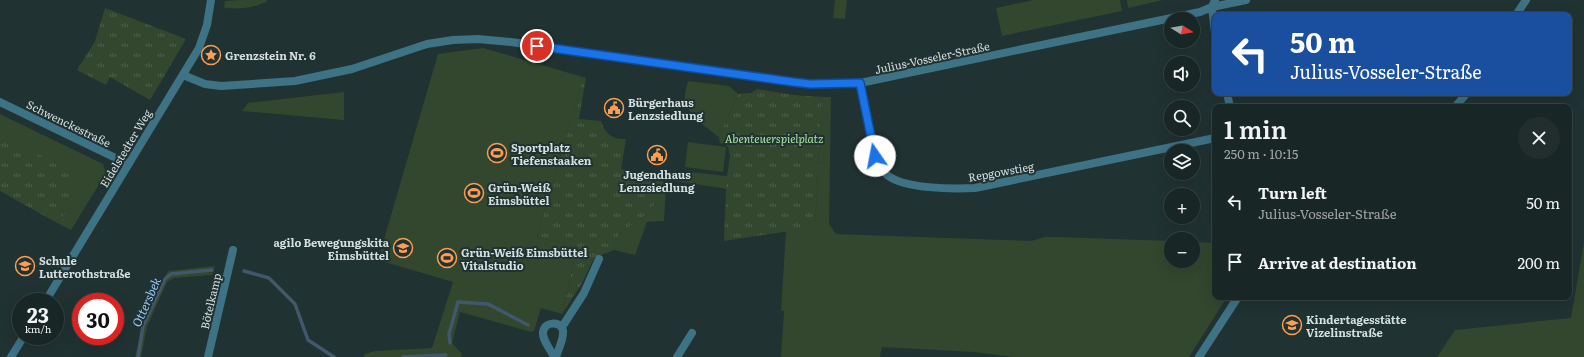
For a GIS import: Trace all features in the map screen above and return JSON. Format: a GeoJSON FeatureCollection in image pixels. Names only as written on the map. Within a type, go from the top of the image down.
{"type":"FeatureCollection","features":[{"type":"Feature","properties":{"kind":"street","name":"Eidelstedter Weg"},"geometry":{"type":"LineString","coordinates":[[50,293],[199,48],[209,14],[211,0]]}},
{"type":"Feature","properties":{"kind":"street","name":"Julius-Vosseler-Straße"},"geometry":{"type":"LineString","coordinates":[[183,75],[205,84],[220,86],[295,80],[352,69],[427,44],[453,40],[478,39],[511,42],[810,84],[860,83],[1200,12],[1213,3],[1246,0]]}},
{"type":"Feature","properties":{"kind":"street"},"geometry":{"type":"LineString","coordinates":[[1518,12],[1526,0]]}},
{"type":"Feature","properties":{"kind":"street","name":"Repgowstieg"},"geometry":{"type":"LineString","coordinates":[[860,83],[878,164],[886,174],[900,182],[909,184],[975,188],[1212,139]]}},
{"type":"Feature","properties":{"kind":"street"},"geometry":{"type":"LineString","coordinates":[[1458,104],[1464,96]]}},
{"type":"Feature","properties":{"kind":"street","name":"Schwenckestraße"},"geometry":{"type":"LineString","coordinates":[[0,102],[128,164]]}},
{"type":"Feature","properties":{"kind":"street","name":"Bötelkamp"},"geometry":{"type":"LineString","coordinates":[[208,357],[233,250]]}},
{"type":"Feature","properties":{"kind":"street"},"geometry":{"type":"LineString","coordinates":[[562,327],[584,293],[600,259]]}},
{"type":"Feature","properties":{"kind":"street"},"geometry":{"type":"LineString","coordinates":[[1199,357],[1236,300]]}},
{"type":"Feature","properties":{"kind":"street"},"geometry":{"type":"LineString","coordinates":[[552,323],[558,324],[562,327],[564,332],[555,357],[544,338],[543,331],[546,325],[552,323]]}},
{"type":"Feature","properties":{"kind":"street"},"geometry":{"type":"LineString","coordinates":[[677,357],[692,333]]}},
{"type":"Feature","properties":{"kind":"street"},"geometry":{"type":"LineString","coordinates":[[11,357],[18,345]]}},
{"type":"Feature","properties":{"kind":"green space"},"geometry":{"type":"Polygon","coordinates":[[[267,0],[266,2],[250,7],[224,8],[225,1],[267,0]]]}},
{"type":"Feature","properties":{"kind":"green space"},"geometry":{"type":"Polygon","coordinates":[[[835,0],[847,0],[845,19],[833,18],[835,0]]]}},
{"type":"Feature","properties":{"kind":"green space"},"geometry":{"type":"Polygon","coordinates":[[[1034,0],[1120,0],[1122,11],[1002,36],[996,8],[1034,0]]]}},
{"type":"Feature","properties":{"kind":"green space"},"geometry":{"type":"Polygon","coordinates":[[[1127,0],[1163,0],[1128,8],[1127,0]]]}},
{"type":"Feature","properties":{"kind":"green space"},"geometry":{"type":"Polygon","coordinates":[[[105,8],[186,39],[150,100],[110,77],[106,85],[77,70],[95,41],[105,8]]]}},
{"type":"Feature","properties":{"kind":"green space","name":"Grün-Weiß Eimsbüttel"},"geometry":{"type":"Polygon","coordinates":[[[483,48],[583,77],[537,237],[577,247],[562,314],[541,308],[534,331],[531,332],[460,312],[452,343],[462,354],[461,357],[364,357],[365,354],[375,351],[432,348],[453,282],[378,260],[438,54],[483,48]]]}},
{"type":"Feature","properties":{"kind":"green space"},"geometry":{"type":"Polygon","coordinates":[[[583,77],[586,78],[579,119],[601,121],[607,133],[613,137],[626,139],[621,169],[659,175],[666,187],[649,213],[619,234],[614,250],[594,258],[581,285],[562,314],[577,247],[537,237],[583,77]]]}},
{"type":"Feature","properties":{"kind":"green space"},"geometry":{"type":"Polygon","coordinates":[[[688,81],[729,86],[738,94],[726,122],[716,135],[693,115],[686,105],[685,95],[688,81]]]}},
{"type":"Feature","properties":{"kind":"green space","name":"Abenteuerspielplatz"},"geometry":{"type":"Polygon","coordinates":[[[757,89],[793,95],[822,97],[815,227],[724,241],[726,190],[730,157],[728,146],[720,143],[719,137],[716,135],[726,122],[738,94],[751,93],[757,89]]]}},
{"type":"Feature","properties":{"kind":"green space"},"geometry":{"type":"Polygon","coordinates":[[[344,92],[344,120],[242,111],[248,103],[344,92]]]}},
{"type":"Feature","properties":{"kind":"green space"},"geometry":{"type":"Polygon","coordinates":[[[822,97],[831,97],[829,224],[836,234],[1031,241],[1045,237],[1164,241],[1164,268],[1200,268],[1200,242],[1212,243],[1212,300],[1225,300],[1189,357],[1013,357],[974,352],[882,347],[880,357],[781,357],[784,311],[781,311],[786,231],[728,189],[674,181],[679,171],[727,176],[731,150],[815,227],[822,97]]]}},
{"type":"Feature","properties":{"kind":"green space"},"geometry":{"type":"Polygon","coordinates":[[[0,114],[103,164],[106,173],[71,230],[57,223],[70,208],[0,144],[0,114]]]}},
{"type":"Feature","properties":{"kind":"green space"},"geometry":{"type":"Polygon","coordinates":[[[2,141],[11,142],[62,165],[72,176],[74,192],[70,208],[57,223],[0,191],[0,144],[2,141]]]}},
{"type":"Feature","properties":{"kind":"green space"},"geometry":{"type":"Polygon","coordinates":[[[688,142],[726,147],[723,172],[685,167],[688,142]]]}},
{"type":"Feature","properties":{"kind":"green space"},"geometry":{"type":"Polygon","coordinates":[[[666,187],[664,221],[647,222],[635,255],[614,250],[619,234],[649,213],[666,187]]]}},
{"type":"Feature","properties":{"kind":"green space"},"geometry":{"type":"Polygon","coordinates":[[[1584,242],[1584,357],[1437,357],[1455,330],[1571,318],[1584,242]]]}},
{"type":"Feature","properties":{"kind":"green space"},"geometry":{"type":"Polygon","coordinates":[[[215,266],[212,275],[174,278],[167,282],[147,327],[141,357],[135,357],[141,327],[146,313],[168,271],[215,266]]]}},
{"type":"Feature","properties":{"kind":"waterway","name":"Ottersbek"},"geometry":{"type":"LineString","coordinates":[[138,357],[143,326],[165,279],[171,274],[212,270]]}},
{"type":"Feature","properties":{"kind":"waterway","name":"Ottersbek"},"geometry":{"type":"LineString","coordinates":[[244,271],[269,278],[295,304],[308,340],[334,357]]}},
{"type":"Feature","properties":{"kind":"waterway"},"geometry":{"type":"LineString","coordinates":[[450,343],[449,334],[458,302],[488,304],[528,325]]}},
{"type":"Feature","properties":{"kind":"waterway","name":"Ottersbek"},"geometry":{"type":"LineString","coordinates":[[403,357],[446,355]]}},
{"type":"Feature","properties":{"kind":"place","name":"Grenzstein Nr. 6"},"geometry":{"type":"Point","coordinates":[211,55]}},
{"type":"Feature","properties":{"kind":"place","name":"Bürgerhaus Lenzsiedlung"},"geometry":{"type":"Point","coordinates":[614,108]}},
{"type":"Feature","properties":{"kind":"place","name":"Sportplatz Tiefenstaaken"},"geometry":{"type":"Point","coordinates":[497,153]}},
{"type":"Feature","properties":{"kind":"place","name":"Jugendhaus Lenzsiedlung"},"geometry":{"type":"Point","coordinates":[657,155]}},
{"type":"Feature","properties":{"kind":"place","name":"Grün-Weiß Eimsbüttel"},"geometry":{"type":"Point","coordinates":[474,193]}},
{"type":"Feature","properties":{"kind":"place","name":"agilo Bewegungskita Eimsbüttel"},"geometry":{"type":"Point","coordinates":[403,248]}},
{"type":"Feature","properties":{"kind":"place","name":"Grün-Weiß Eimsbüttel Vitalstudio"},"geometry":{"type":"Point","coordinates":[447,258]}},
{"type":"Feature","properties":{"kind":"place","name":"Schule Lutterothstraße"},"geometry":{"type":"Point","coordinates":[25,266]}},
{"type":"Feature","properties":{"kind":"place","name":"Kindertagesstätte Vizelinstraße"},"geometry":{"type":"Point","coordinates":[1292,325]}},
{"type":"Feature","properties":{"kind":"route"},"geometry":{"type":"LineString","coordinates":[[537,46],[810,84],[860,83],[875,156]]}}]}
